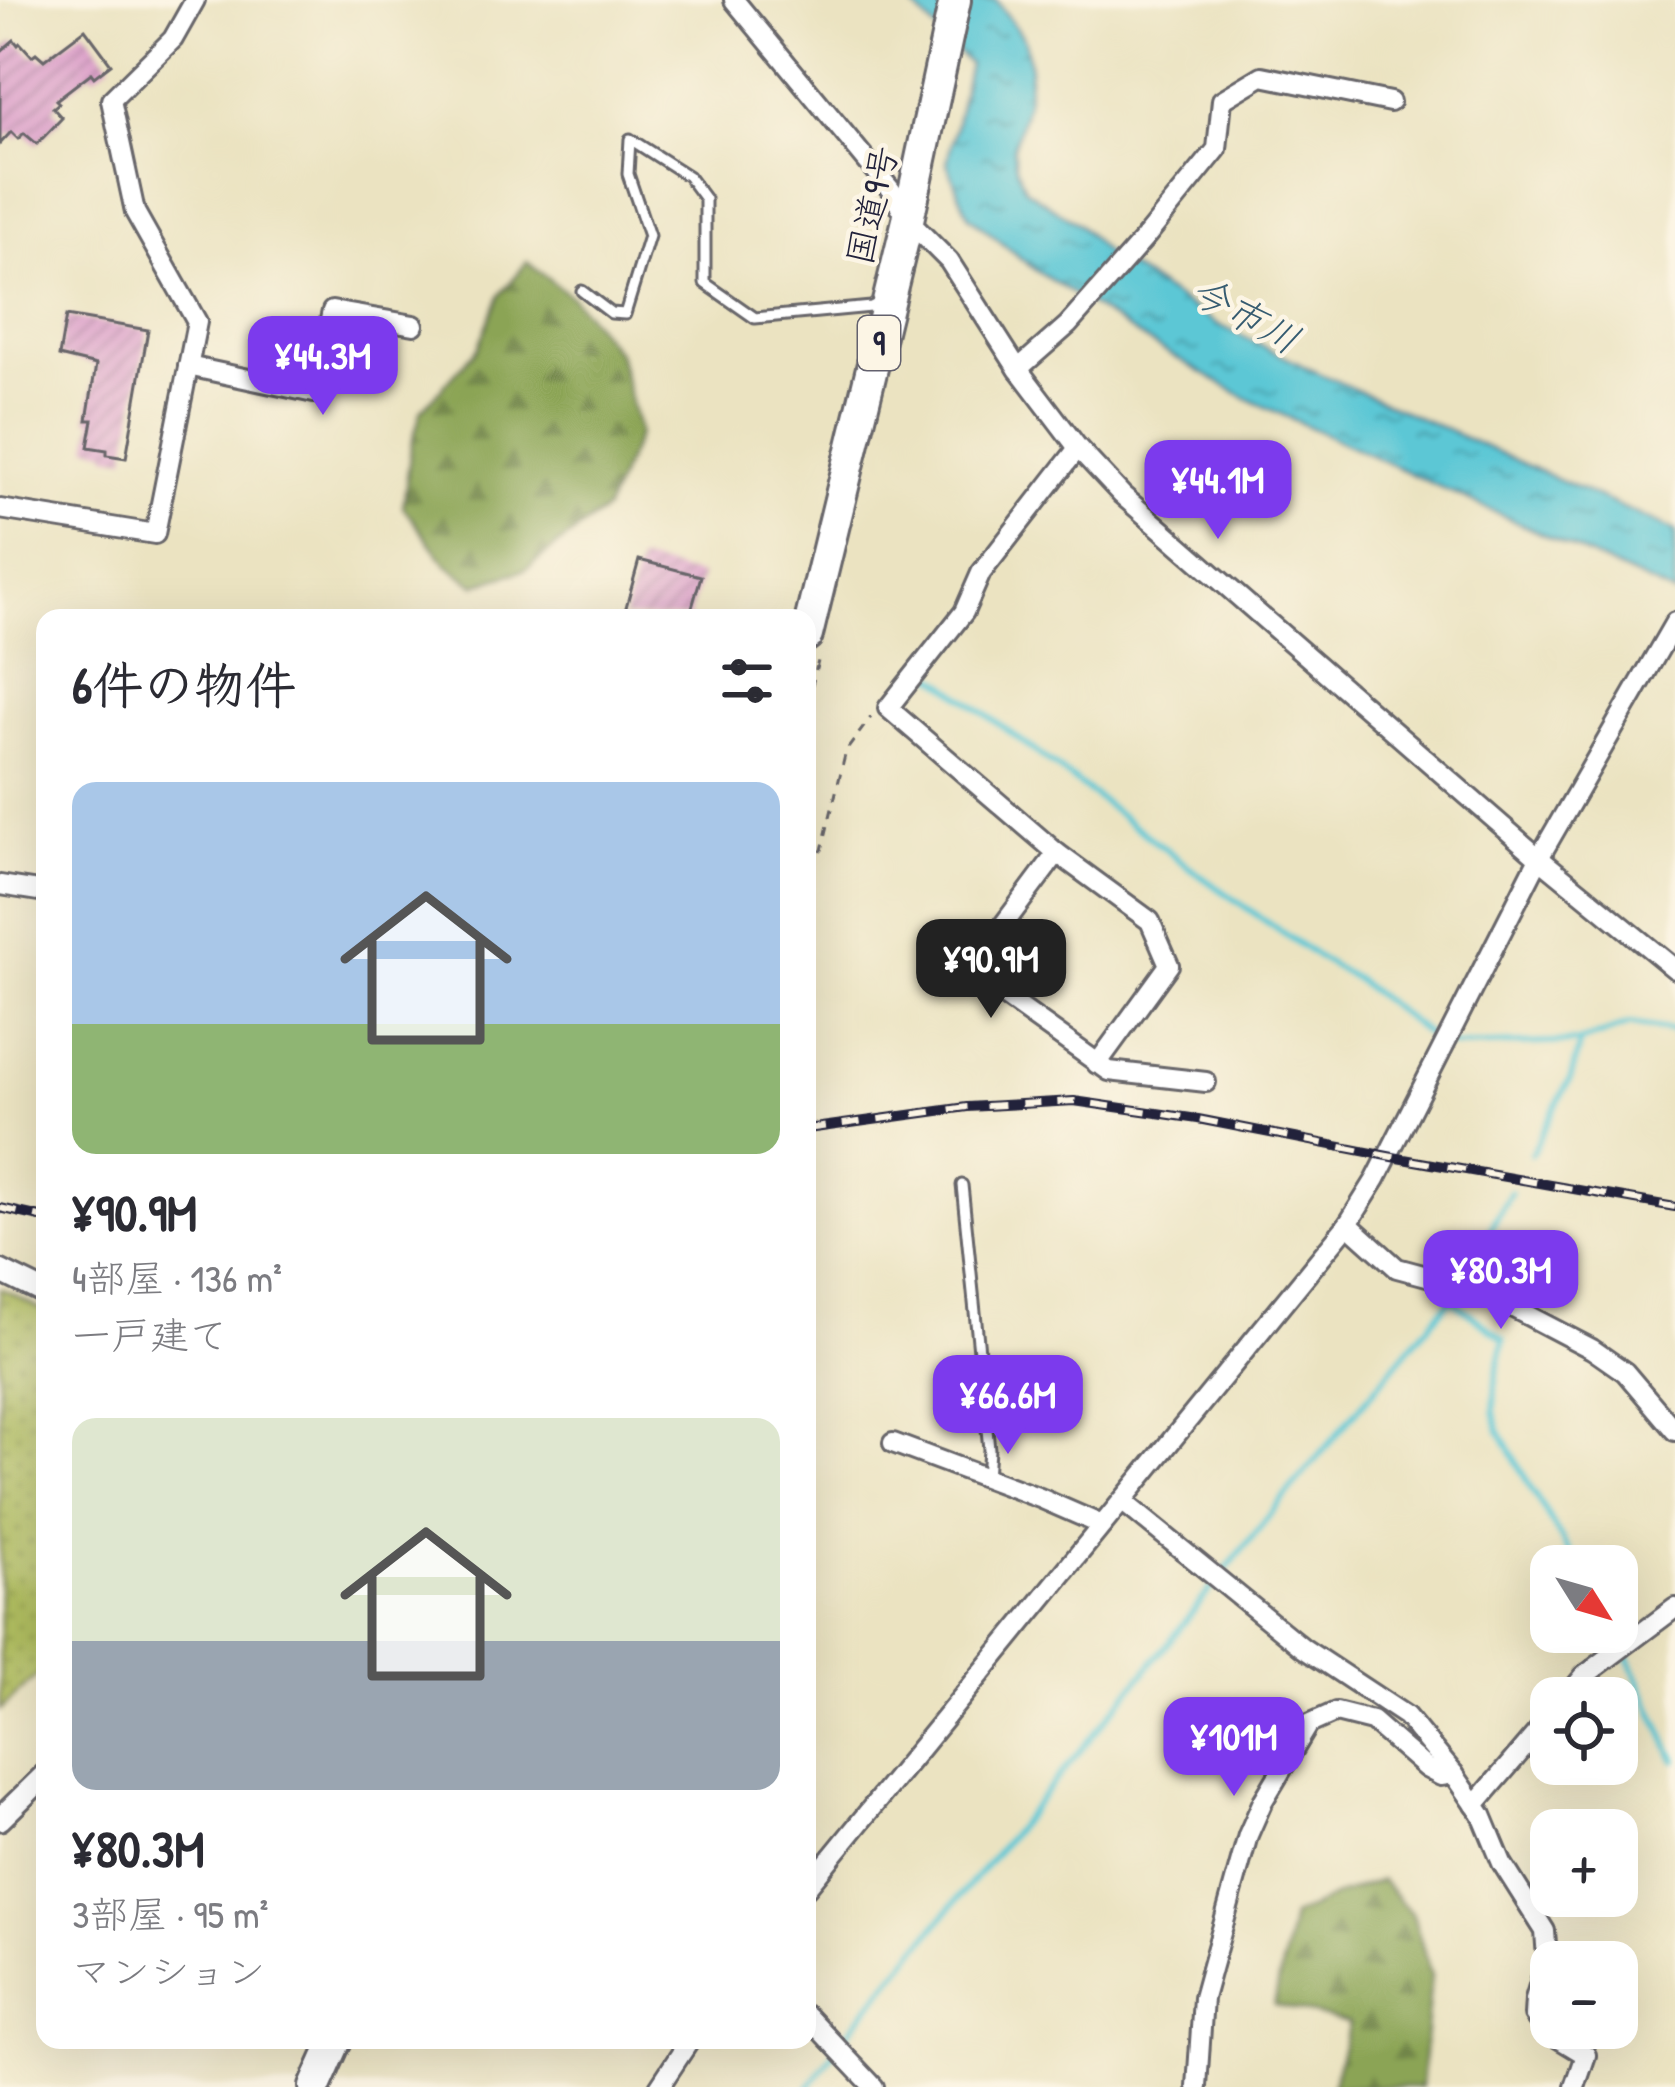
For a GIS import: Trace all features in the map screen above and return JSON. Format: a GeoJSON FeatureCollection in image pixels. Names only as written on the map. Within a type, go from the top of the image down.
{"type":"FeatureCollection","features":[{"type":"Feature","properties":{"kind":"highway","name":"国道9号"},"geometry":{"type":"LineString","coordinates":[[813,609],[890,298],[955,0]]}},
{"type":"Feature","properties":{"kind":"highway"},"geometry":{"type":"LineString","coordinates":[[315,2087],[332,2049]]}},
{"type":"Feature","properties":{"kind":"street"},"geometry":{"type":"LineString","coordinates":[[0,508],[155,534],[197,322],[135,212],[111,100],[173,39],[195,0]]}},
{"type":"Feature","properties":{"kind":"street"},"geometry":{"type":"LineString","coordinates":[[734,0],[891,190],[908,220],[949,261],[1018,369],[1078,448],[1122,495],[1539,858],[1675,968]]}},
{"type":"Feature","properties":{"kind":"street"},"geometry":{"type":"LineString","coordinates":[[1018,369],[1074,317],[1217,149],[1222,100],[1262,76],[1390,102]]}},
{"type":"Feature","properties":{"kind":"street"},"geometry":{"type":"LineString","coordinates":[[188,366],[314,393],[332,311],[415,325]]}},
{"type":"Feature","properties":{"kind":"street"},"geometry":{"type":"LineString","coordinates":[[1078,448],[981,573],[964,612],[888,708],[1057,853],[1150,921],[1168,964],[1097,1064]]}},
{"type":"Feature","properties":{"kind":"street"},"geometry":{"type":"LineString","coordinates":[[816,1876],[1348,1224],[1376,1179],[1539,858],[1673,630]]}},
{"type":"Feature","properties":{"kind":"street"},"geometry":{"type":"LineString","coordinates":[[1057,853],[969,971],[1108,1072],[1206,1082]]}},
{"type":"Feature","properties":{"kind":"street"},"geometry":{"type":"LineString","coordinates":[[0,884],[36,890]]}},
{"type":"Feature","properties":{"kind":"street"},"geometry":{"type":"LineString","coordinates":[[1348,1224],[1397,1268],[1479,1290],[1592,1349],[1625,1372],[1675,1431]]}},
{"type":"Feature","properties":{"kind":"street"},"geometry":{"type":"LineString","coordinates":[[0,1271],[36,1289]]}},
{"type":"Feature","properties":{"kind":"street"},"geometry":{"type":"LineString","coordinates":[[893,1443],[1102,1525]]}},
{"type":"Feature","properties":{"kind":"street"},"geometry":{"type":"LineString","coordinates":[[1122,1501],[1303,1648],[1406,1716],[1454,1774],[1546,1931],[1547,1959],[1534,2015],[1548,2032],[1586,2055],[1575,2087]]}},
{"type":"Feature","properties":{"kind":"street"},"geometry":{"type":"LineString","coordinates":[[1583,1677],[1675,1608]]}},
{"type":"Feature","properties":{"kind":"street"},"geometry":{"type":"LineString","coordinates":[[1197,2087],[1203,1998],[1248,1835],[1309,1724],[1336,1712],[1372,1721],[1426,1768],[1441,1776],[1454,1774]]}},
{"type":"Feature","properties":{"kind":"street"},"geometry":{"type":"LineString","coordinates":[[1475,1804],[1530,1740]]}},
{"type":"Feature","properties":{"kind":"street"},"geometry":{"type":"LineString","coordinates":[[0,1819],[36,1784]]}},
{"type":"Feature","properties":{"kind":"street"},"geometry":{"type":"LineString","coordinates":[[816,2026],[874,2087]]}},
{"type":"Feature","properties":{"kind":"street"},"geometry":{"type":"LineString","coordinates":[[659,2087],[684,2049]]}},
{"type":"Feature","properties":{"kind":"lane"},"geometry":{"type":"LineString","coordinates":[[581,291],[610,313],[625,314],[649,236],[628,174],[630,139],[688,176],[705,200],[705,283],[755,318],[871,307],[890,298]]}},
{"type":"Feature","properties":{"kind":"lane"},"geometry":{"type":"LineString","coordinates":[[962,1185],[989,1449],[987,1478]]}},
{"type":"Feature","properties":{"kind":"path"},"geometry":{"type":"LineString","coordinates":[[816,856],[822,850],[846,751],[874,713],[888,708]]}},
{"type":"Feature","properties":{"kind":"green space"},"geometry":{"type":"Polygon","coordinates":[[[527,262],[572,297],[618,353],[639,433],[605,510],[525,570],[475,585],[447,565],[403,507],[411,447],[421,411],[478,348],[499,296],[527,262]]]}},
{"type":"Feature","properties":{"kind":"green space"},"geometry":{"type":"Polygon","coordinates":[[[0,1288],[36,1306],[36,1676],[0,1710],[0,1288]]]}},
{"type":"Feature","properties":{"kind":"green space"},"geometry":{"type":"Polygon","coordinates":[[[1381,1880],[1413,1915],[1431,1975],[1421,2087],[1332,2087],[1349,2023],[1274,2005],[1292,1917],[1381,1880]]]}},
{"type":"Feature","properties":{"kind":"water"},"geometry":{"type":"Polygon","coordinates":[[[907,0],[996,0],[1025,40],[1030,69],[1013,148],[1025,189],[1078,224],[1104,252],[1217,324],[1675,531],[1675,595],[1246,398],[1035,270],[968,215],[947,163],[969,64],[907,0]]]}},
{"type":"Feature","properties":{"kind":"building"},"geometry":{"type":"Polygon","coordinates":[[[85,29],[111,64],[56,100],[59,103],[53,108],[62,118],[37,144],[24,133],[18,139],[11,132],[0,144],[0,52],[14,40],[44,60],[85,29]]]}},
{"type":"Feature","properties":{"kind":"building"},"geometry":{"type":"Polygon","coordinates":[[[66,316],[148,330],[126,458],[88,447],[93,420],[87,420],[96,365],[59,356],[66,316]]]}},
{"type":"Feature","properties":{"kind":"building"},"geometry":{"type":"Polygon","coordinates":[[[639,560],[701,576],[692,609],[625,609],[639,560]]]}},
{"type":"Feature","properties":{"kind":"waterway"},"geometry":{"type":"LineString","coordinates":[[928,671],[1205,879],[1354,978],[1435,1040],[1456,1046],[1580,1042],[1630,1024],[1675,1031]]}},
{"type":"Feature","properties":{"kind":"waterway"},"geometry":{"type":"LineString","coordinates":[[1531,1154],[1571,1077],[1580,1042]]}},
{"type":"Feature","properties":{"kind":"waterway"},"geometry":{"type":"LineString","coordinates":[[809,2087],[857,2021],[1453,1296],[1511,1192]]}},
{"type":"Feature","properties":{"kind":"waterway"},"geometry":{"type":"LineString","coordinates":[[1452,1300],[1504,1339],[1496,1375],[1494,1412],[1499,1429],[1565,1545]]}},
{"type":"Feature","properties":{"kind":"waterway"},"geometry":{"type":"LineString","coordinates":[[1627,1653],[1675,1760]]}},
{"type":"Feature","properties":{"kind":"railway"},"geometry":{"type":"LineString","coordinates":[[816,1128],[967,1107],[1074,1101],[1198,1119],[1675,1207]]}},
{"type":"Feature","properties":{"kind":"railway"},"geometry":{"type":"LineString","coordinates":[[0,1208],[36,1216]]}},
{"type":"Feature","properties":{"kind":"water label","name":"今市川"},"geometry":{"type":"Point","coordinates":[1246,314]}}]}
